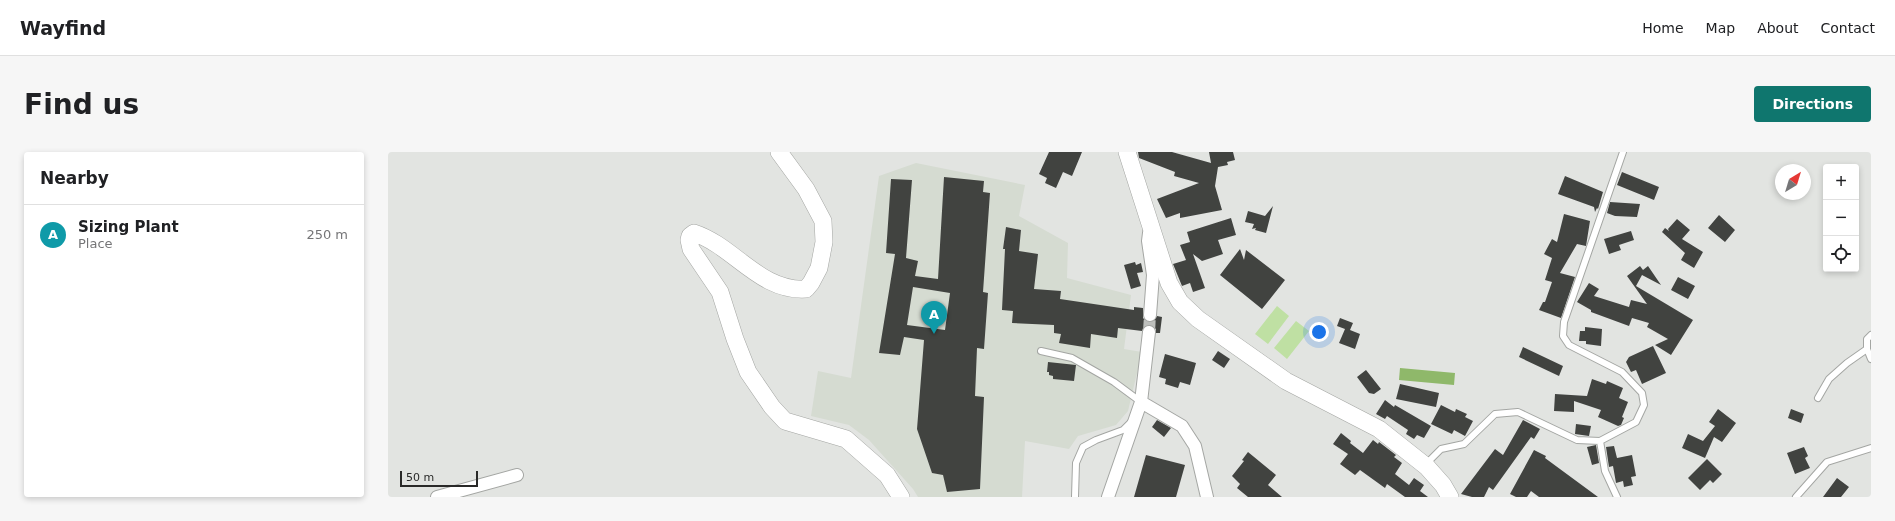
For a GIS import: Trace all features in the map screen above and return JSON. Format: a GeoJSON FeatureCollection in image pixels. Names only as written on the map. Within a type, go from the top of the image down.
{"type":"FeatureCollection","features":[{"type":"Feature","properties":{"kind":"street"},"geometry":{"type":"LineString","coordinates":[[779,152],[806,189],[824,222],[823,249],[819,268],[806,289],[796,290],[761,276],[702,236],[694,234],[690,236],[689,240],[691,248],[720,292],[734,339],[748,372],[772,407],[785,421],[846,439],[887,475],[901,497]]}},
{"type":"Feature","properties":{"kind":"street"},"geometry":{"type":"LineString","coordinates":[[1127,152],[1169,283],[1180,302],[1198,319],[1286,381],[1379,429],[1427,467],[1444,485],[1450,497]]}},
{"type":"Feature","properties":{"kind":"street"},"geometry":{"type":"LineString","coordinates":[[1150,223],[1148,241],[1153,275],[1150,315]]}},
{"type":"Feature","properties":{"kind":"street"},"geometry":{"type":"LineString","coordinates":[[1108,497],[1141,402],[1150,332]]}},
{"type":"Feature","properties":{"kind":"street"},"geometry":{"type":"LineString","coordinates":[[1141,402],[1182,426],[1195,446],[1207,497]]}},
{"type":"Feature","properties":{"kind":"street"},"geometry":{"type":"LineString","coordinates":[[437,497],[517,475]]}},
{"type":"Feature","properties":{"kind":"lane"},"geometry":{"type":"LineString","coordinates":[[1427,467],[1431,459],[1441,449],[1464,444],[1495,414],[1518,412],[1577,440],[1600,441],[1636,422],[1644,405],[1642,393],[1622,372],[1569,345],[1563,336],[1564,322],[1623,152]]}},
{"type":"Feature","properties":{"kind":"lane"},"geometry":{"type":"LineString","coordinates":[[1871,335],[1867,339],[1867,350],[1871,359]]}},
{"type":"Feature","properties":{"kind":"lane"},"geometry":{"type":"LineString","coordinates":[[1818,398],[1829,379],[1847,363],[1867,350]]}},
{"type":"Feature","properties":{"kind":"lane"},"geometry":{"type":"LineString","coordinates":[[1040,351],[1072,358],[1114,382],[1141,402]]}},
{"type":"Feature","properties":{"kind":"lane"},"geometry":{"type":"LineString","coordinates":[[1075,497],[1076,463],[1083,447],[1096,440],[1123,430],[1136,418]]}},
{"type":"Feature","properties":{"kind":"lane"},"geometry":{"type":"LineString","coordinates":[[1600,441],[1605,471],[1617,497]]}},
{"type":"Feature","properties":{"kind":"lane"},"geometry":{"type":"LineString","coordinates":[[1796,497],[1826,462],[1871,448]]}},
{"type":"Feature","properties":{"kind":"shaded area"},"geometry":{"type":"Polygon","coordinates":[[[916,163],[1025,185],[1019,216],[1068,243],[1067,278],[1131,295],[1124,349],[1142,352],[1128,411],[1116,425],[1078,436],[1069,449],[1025,441],[1022,497],[918,497],[913,489],[869,440],[849,425],[811,416],[818,371],[851,378],[879,176],[916,163]]]}},
{"type":"Feature","properties":{"kind":"shaded area"},"geometry":{"type":"Polygon","coordinates":[[[1277,306],[1289,316],[1268,344],[1255,334],[1277,306]]]}},
{"type":"Feature","properties":{"kind":"shaded area"},"geometry":{"type":"Polygon","coordinates":[[[1296,321],[1309,331],[1287,359],[1274,348],[1296,321]]]}},
{"type":"Feature","properties":{"kind":"shaded area"},"geometry":{"type":"Polygon","coordinates":[[[1400,368],[1455,373],[1454,385],[1399,380],[1400,368]]]}},
{"type":"Feature","properties":{"kind":"building"},"geometry":{"type":"Polygon","coordinates":[[[1049,152],[1082,152],[1072,176],[1063,172],[1056,188],[1045,183],[1047,178],[1039,174],[1049,152]]]}},
{"type":"Feature","properties":{"kind":"building"},"geometry":{"type":"Polygon","coordinates":[[[1138,152],[1172,152],[1211,163],[1209,152],[1233,152],[1235,160],[1227,162],[1228,165],[1218,167],[1215,186],[1222,210],[1180,218],[1180,213],[1166,218],[1157,199],[1199,183],[1174,176],[1175,172],[1139,158],[1138,152]]]}},
{"type":"Feature","properties":{"kind":"building"},"geometry":{"type":"Polygon","coordinates":[[[1622,172],[1659,187],[1654,200],[1617,185],[1622,172]]]}},
{"type":"Feature","properties":{"kind":"building"},"geometry":{"type":"Polygon","coordinates":[[[1565,176],[1603,192],[1598,209],[1597,208],[1595,212],[1594,207],[1558,194],[1565,176]]]}},
{"type":"Feature","properties":{"kind":"building"},"geometry":{"type":"Polygon","coordinates":[[[944,177],[984,181],[983,192],[990,193],[983,292],[988,293],[984,349],[977,348],[975,396],[984,397],[980,489],[947,492],[943,475],[932,473],[917,429],[924,340],[904,337],[900,355],[879,353],[895,254],[886,253],[891,179],[912,180],[906,258],[918,261],[915,276],[938,279],[944,177]],[[913,287],[907,325],[945,330],[950,293],[913,287]]]}},
{"type":"Feature","properties":{"kind":"building"},"geometry":{"type":"Polygon","coordinates":[[[1610,202],[1640,204],[1637,217],[1615,216],[1607,213],[1610,202]]]}},
{"type":"Feature","properties":{"kind":"building"},"geometry":{"type":"Polygon","coordinates":[[[1273,206],[1266,233],[1255,230],[1256,228],[1252,229],[1254,224],[1245,222],[1248,211],[1265,216],[1273,206]]]}},
{"type":"Feature","properties":{"kind":"building"},"geometry":{"type":"Polygon","coordinates":[[[1564,214],[1590,221],[1586,246],[1577,244],[1560,273],[1575,277],[1561,318],[1539,310],[1543,302],[1545,302],[1552,282],[1545,280],[1552,258],[1544,254],[1552,239],[1557,242],[1564,214]]]}},
{"type":"Feature","properties":{"kind":"building"},"geometry":{"type":"Polygon","coordinates":[[[1719,215],[1735,230],[1725,242],[1708,228],[1719,215]]]}},
{"type":"Feature","properties":{"kind":"building"},"geometry":{"type":"Polygon","coordinates":[[[1231,218],[1236,235],[1218,240],[1223,254],[1202,261],[1193,254],[1205,288],[1193,292],[1190,283],[1182,286],[1173,264],[1186,260],[1180,245],[1190,242],[1187,232],[1231,218]]]}},
{"type":"Feature","properties":{"kind":"building"},"geometry":{"type":"Polygon","coordinates":[[[1677,219],[1690,230],[1682,239],[1703,252],[1694,268],[1681,260],[1685,253],[1662,232],[1665,228],[1669,231],[1668,229],[1677,219]]]}},
{"type":"Feature","properties":{"kind":"building"},"geometry":{"type":"Polygon","coordinates":[[[1006,227],[1021,230],[1019,251],[1038,254],[1034,289],[1061,291],[1060,299],[1134,310],[1134,307],[1143,308],[1143,318],[1146,321],[1153,322],[1157,316],[1162,317],[1160,333],[1156,333],[1156,329],[1150,325],[1146,325],[1142,331],[1118,328],[1117,338],[1091,334],[1090,348],[1059,343],[1061,334],[1054,333],[1054,325],[1012,323],[1013,311],[1002,310],[1005,249],[1003,249],[1006,227]]]}},
{"type":"Feature","properties":{"kind":"building"},"geometry":{"type":"Polygon","coordinates":[[[1631,231],[1634,240],[1619,245],[1621,250],[1609,254],[1604,239],[1631,231]]]}},
{"type":"Feature","properties":{"kind":"building"},"geometry":{"type":"Polygon","coordinates":[[[1240,249],[1244,260],[1246,250],[1285,280],[1262,309],[1220,275],[1240,249]]]}},
{"type":"Feature","properties":{"kind":"building"},"geometry":{"type":"Polygon","coordinates":[[[1135,262],[1136,265],[1141,263],[1143,272],[1137,273],[1141,286],[1131,289],[1124,265],[1135,262]]]}},
{"type":"Feature","properties":{"kind":"building"},"geometry":{"type":"Polygon","coordinates":[[[1640,266],[1643,270],[1648,266],[1661,285],[1642,275],[1636,286],[1693,320],[1671,355],[1655,345],[1668,339],[1647,327],[1649,323],[1632,318],[1629,326],[1591,312],[1591,310],[1577,302],[1589,283],[1599,289],[1594,296],[1629,307],[1631,300],[1647,304],[1627,276],[1640,266]]]}},
{"type":"Feature","properties":{"kind":"building"},"geometry":{"type":"Polygon","coordinates":[[[1678,277],[1695,286],[1688,299],[1671,290],[1678,277]]]}},
{"type":"Feature","properties":{"kind":"building"},"geometry":{"type":"Polygon","coordinates":[[[1340,318],[1353,323],[1350,330],[1360,334],[1355,349],[1339,343],[1345,329],[1337,326],[1340,318]]]}},
{"type":"Feature","properties":{"kind":"building"},"geometry":{"type":"Polygon","coordinates":[[[1585,327],[1602,329],[1601,346],[1586,344],[1586,341],[1579,341],[1580,331],[1585,331],[1585,327]]]}},
{"type":"Feature","properties":{"kind":"building"},"geometry":{"type":"Polygon","coordinates":[[[1653,346],[1666,373],[1642,384],[1636,370],[1631,372],[1626,362],[1629,357],[1653,346]]]}},
{"type":"Feature","properties":{"kind":"building"},"geometry":{"type":"Polygon","coordinates":[[[1523,347],[1563,366],[1559,376],[1519,357],[1523,347]]]}},
{"type":"Feature","properties":{"kind":"building"},"geometry":{"type":"Polygon","coordinates":[[[1218,351],[1230,359],[1224,368],[1212,360],[1218,351]]]}},
{"type":"Feature","properties":{"kind":"building"},"geometry":{"type":"Polygon","coordinates":[[[1165,354],[1196,363],[1190,385],[1180,382],[1178,388],[1165,384],[1166,379],[1159,377],[1165,354]]]}},
{"type":"Feature","properties":{"kind":"building"},"geometry":{"type":"Polygon","coordinates":[[[1048,362],[1076,365],[1074,381],[1053,379],[1053,376],[1049,375],[1049,372],[1047,372],[1048,362]]]}},
{"type":"Feature","properties":{"kind":"building"},"geometry":{"type":"Polygon","coordinates":[[[1366,370],[1381,389],[1374,394],[1369,393],[1357,377],[1366,370]]]}},
{"type":"Feature","properties":{"kind":"building"},"geometry":{"type":"Polygon","coordinates":[[[1592,379],[1606,384],[1607,381],[1623,388],[1619,398],[1628,402],[1622,417],[1624,418],[1621,425],[1618,426],[1598,417],[1601,410],[1574,401],[1574,412],[1554,411],[1555,394],[1587,396],[1592,379]]]}},
{"type":"Feature","properties":{"kind":"building"},"geometry":{"type":"Polygon","coordinates":[[[1400,384],[1439,393],[1436,407],[1396,399],[1400,384]]]}},
{"type":"Feature","properties":{"kind":"building"},"geometry":{"type":"Polygon","coordinates":[[[1385,400],[1394,407],[1395,405],[1431,426],[1424,438],[1417,435],[1414,439],[1406,434],[1408,430],[1387,416],[1385,419],[1376,414],[1385,400]]]}},
{"type":"Feature","properties":{"kind":"building"},"geometry":{"type":"Polygon","coordinates":[[[1441,405],[1455,412],[1456,409],[1467,414],[1465,417],[1473,421],[1465,436],[1454,430],[1452,434],[1431,424],[1441,405]]]}},
{"type":"Feature","properties":{"kind":"building"},"geometry":{"type":"Polygon","coordinates":[[[1718,409],[1736,423],[1722,442],[1714,437],[1705,458],[1682,448],[1688,434],[1703,441],[1715,426],[1709,422],[1718,409]]]}},
{"type":"Feature","properties":{"kind":"building"},"geometry":{"type":"Polygon","coordinates":[[[1791,409],[1804,414],[1801,423],[1788,418],[1791,409]]]}},
{"type":"Feature","properties":{"kind":"building"},"geometry":{"type":"Polygon","coordinates":[[[1157,420],[1171,428],[1164,437],[1152,427],[1157,420]]]}},
{"type":"Feature","properties":{"kind":"building"},"geometry":{"type":"Polygon","coordinates":[[[1523,420],[1540,429],[1534,439],[1531,437],[1493,490],[1489,487],[1484,497],[1472,497],[1461,494],[1495,449],[1503,455],[1523,420]]]}},
{"type":"Feature","properties":{"kind":"building"},"geometry":{"type":"Polygon","coordinates":[[[1576,424],[1591,426],[1589,436],[1575,434],[1576,424]]]}},
{"type":"Feature","properties":{"kind":"building"},"geometry":{"type":"Polygon","coordinates":[[[1341,433],[1351,441],[1350,443],[1363,453],[1373,440],[1378,444],[1379,442],[1396,455],[1394,457],[1402,463],[1395,474],[1409,485],[1414,478],[1424,485],[1420,491],[1428,497],[1405,497],[1387,484],[1385,488],[1360,470],[1355,475],[1340,464],[1348,454],[1333,444],[1341,433]]]}},
{"type":"Feature","properties":{"kind":"building"},"geometry":{"type":"Polygon","coordinates":[[[1596,445],[1599,463],[1592,465],[1587,447],[1596,445]]]}},
{"type":"Feature","properties":{"kind":"building"},"geometry":{"type":"Polygon","coordinates":[[[1614,446],[1617,458],[1632,455],[1636,476],[1631,477],[1633,485],[1624,487],[1623,481],[1616,483],[1613,466],[1609,467],[1606,447],[1614,446]]]}},
{"type":"Feature","properties":{"kind":"building"},"geometry":{"type":"Polygon","coordinates":[[[1804,447],[1808,456],[1805,458],[1810,468],[1795,474],[1787,453],[1804,447]]]}},
{"type":"Feature","properties":{"kind":"building"},"geometry":{"type":"Polygon","coordinates":[[[1534,450],[1546,456],[1545,458],[1598,497],[1539,497],[1531,491],[1527,497],[1516,497],[1510,494],[1534,450]]]}},
{"type":"Feature","properties":{"kind":"building"},"geometry":{"type":"Polygon","coordinates":[[[1248,452],[1276,475],[1268,485],[1282,497],[1248,497],[1237,488],[1240,484],[1232,476],[1244,461],[1242,460],[1248,452]]]}},
{"type":"Feature","properties":{"kind":"building"},"geometry":{"type":"Polygon","coordinates":[[[1146,455],[1185,465],[1176,497],[1134,497],[1146,455]]]}},
{"type":"Feature","properties":{"kind":"building"},"geometry":{"type":"Polygon","coordinates":[[[1707,459],[1722,474],[1713,483],[1710,480],[1700,490],[1688,478],[1707,459]]]}},
{"type":"Feature","properties":{"kind":"building"},"geometry":{"type":"Polygon","coordinates":[[[1837,478],[1849,487],[1841,497],[1823,497],[1837,478]]]}},
{"type":"Feature","properties":{"kind":"tunnel"},"geometry":{"type":"LineString","coordinates":[[1149,332],[1150,315]]}},
{"type":"Feature","properties":{"kind":"place","name":"Sizing Plant"},"geometry":{"type":"Point","coordinates":[934,334]}}]}
